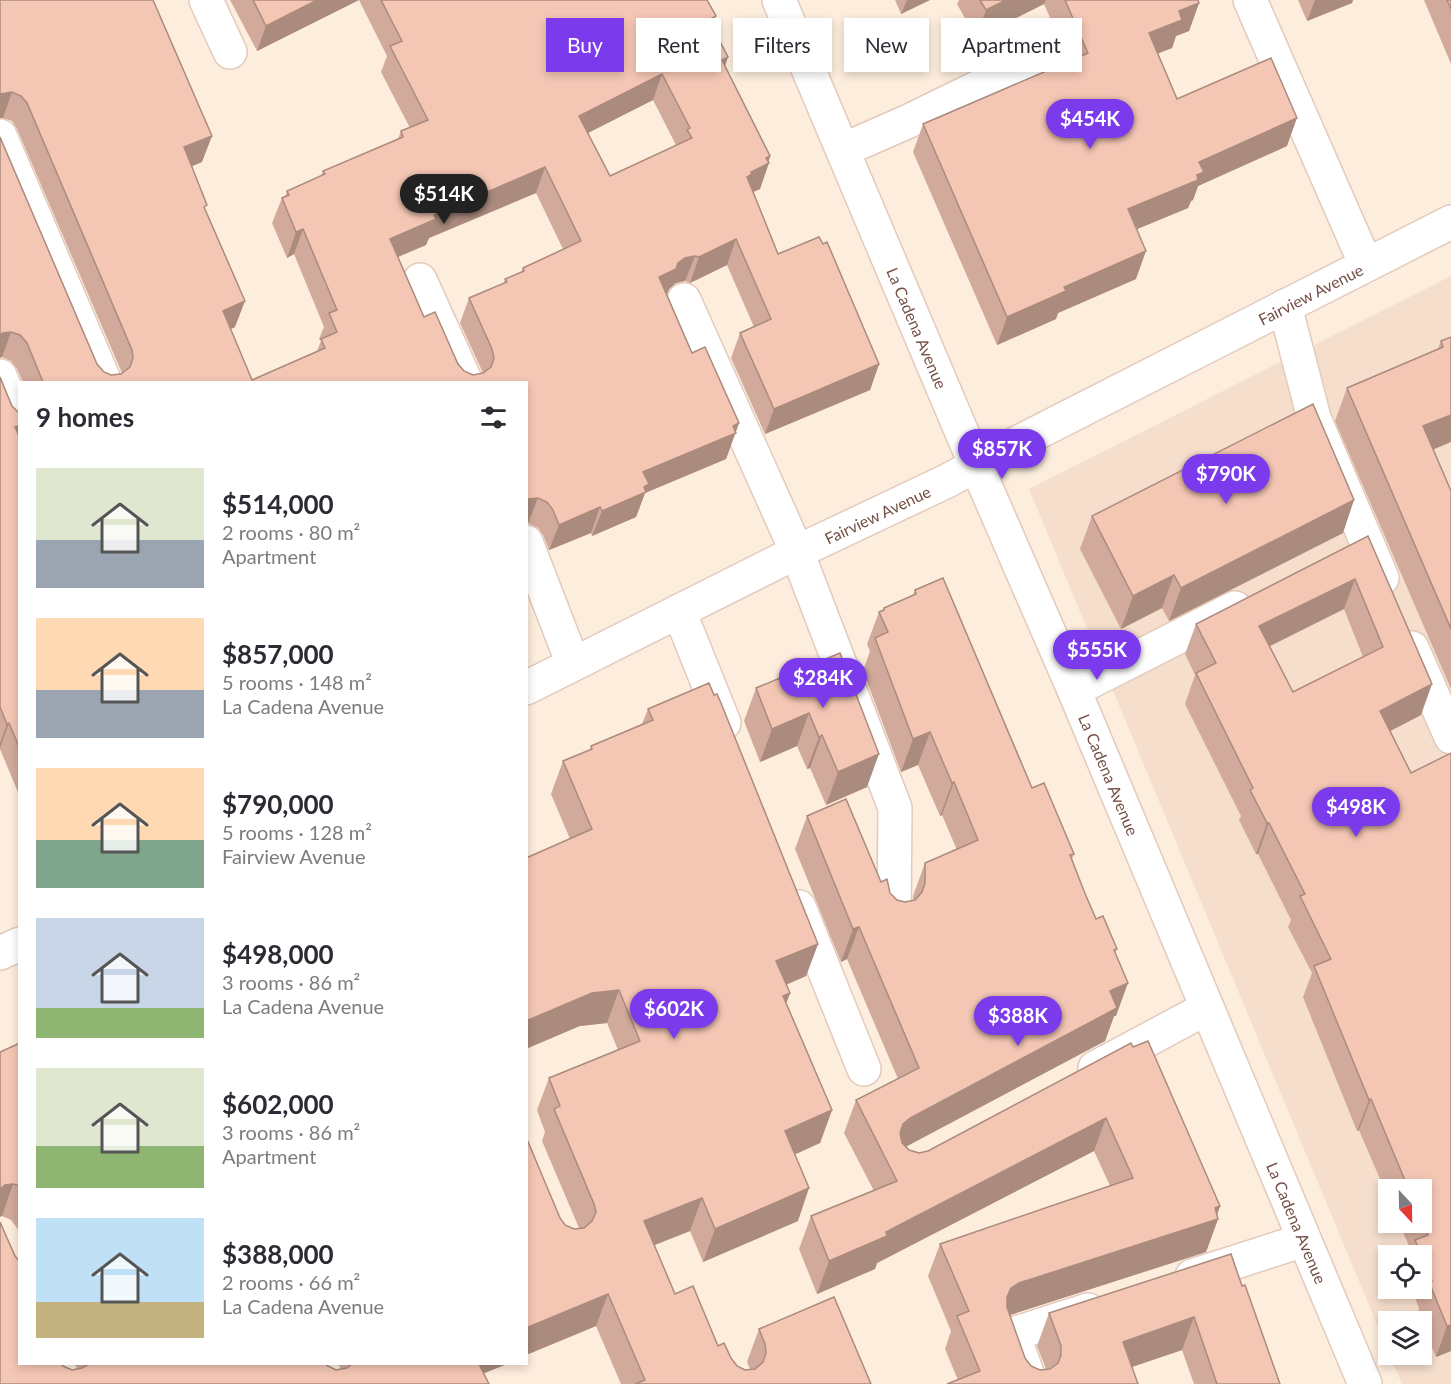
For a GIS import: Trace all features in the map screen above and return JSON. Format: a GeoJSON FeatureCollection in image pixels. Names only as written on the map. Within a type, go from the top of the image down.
{"type":"FeatureCollection","features":[{"type":"Feature","properties":{"kind":"street"},"geometry":{"type":"LineString","coordinates":[[206,0],[230,52]]}},
{"type":"Feature","properties":{"kind":"street","name":"La Cadena Avenue"},"geometry":{"type":"LineString","coordinates":[[779,0],[1074,690],[1365,1384]]}},
{"type":"Feature","properties":{"kind":"street"},"geometry":{"type":"LineString","coordinates":[[1250,0],[1366,265]]}},
{"type":"Feature","properties":{"kind":"street"},"geometry":{"type":"LineString","coordinates":[[843,150],[1009,72]]}},
{"type":"Feature","properties":{"kind":"street"},"geometry":{"type":"LineString","coordinates":[[0,136],[105,381]]}},
{"type":"Feature","properties":{"kind":"street","name":"Fairview Avenue"},"geometry":{"type":"LineString","coordinates":[[528,687],[977,465],[1451,222]]}},
{"type":"Feature","properties":{"kind":"street"},"geometry":{"type":"LineString","coordinates":[[420,280],[466,381]]}},
{"type":"Feature","properties":{"kind":"street"},"geometry":{"type":"LineString","coordinates":[[684,300],[797,552],[895,808],[894,916]]}},
{"type":"Feature","properties":{"kind":"street"},"geometry":{"type":"LineString","coordinates":[[1285,306],[1314,418],[1451,737]]}},
{"type":"Feature","properties":{"kind":"street"},"geometry":{"type":"LineString","coordinates":[[0,376],[18,419]]}},
{"type":"Feature","properties":{"kind":"street"},"geometry":{"type":"LineString","coordinates":[[528,547],[573,664]]}},
{"type":"Feature","properties":{"kind":"street"},"geometry":{"type":"LineString","coordinates":[[1074,690],[1264,593]]}},
{"type":"Feature","properties":{"kind":"street"},"geometry":{"type":"LineString","coordinates":[[678,611],[735,751]]}},
{"type":"Feature","properties":{"kind":"street"},"geometry":{"type":"LineString","coordinates":[[789,883],[864,1070]]}},
{"type":"Feature","properties":{"kind":"street"},"geometry":{"type":"LineString","coordinates":[[0,953],[18,945]]}},
{"type":"Feature","properties":{"kind":"street"},"geometry":{"type":"LineString","coordinates":[[1072,1080],[1207,1008]]}},
{"type":"Feature","properties":{"kind":"street"},"geometry":{"type":"LineString","coordinates":[[1170,1283],[1304,1240]]}},
{"type":"Feature","properties":{"kind":"street"},"geometry":{"type":"LineString","coordinates":[[1031,1384],[1013,1334],[1114,1301]]}},
{"type":"Feature","properties":{"kind":"shaded area"},"geometry":{"type":"Polygon","coordinates":[[[1451,276],[1451,1384],[1402,1384],[1394,1365],[1432,1365],[1432,1311],[1378,1311],[1378,1327],[1029,489],[1451,276]]]}},
{"type":"Feature","properties":{"kind":"building"},"geometry":{"type":"Polygon","coordinates":[[[0,0],[153,0],[212,136],[184,147],[207,205],[204,207],[245,301],[223,311],[252,380],[325,348],[321,339],[337,332],[329,313],[337,310],[303,229],[296,232],[282,198],[289,195],[287,191],[325,174],[323,171],[403,137],[401,131],[428,120],[390,46],[402,41],[381,0],[707,0],[716,16],[712,18],[636,18],[636,72],[721,72],[721,43],[728,57],[722,60],[770,156],[766,158],[769,163],[751,172],[752,174],[747,177],[778,254],[819,237],[823,244],[827,242],[879,364],[774,409],[740,333],[771,319],[736,239],[699,257],[685,258],[678,263],[676,269],[659,277],[692,353],[705,347],[739,423],[733,426],[736,433],[643,472],[649,484],[644,487],[646,492],[602,511],[600,507],[559,525],[547,502],[538,498],[528,499],[528,381],[43,381],[27,343],[20,335],[11,332],[0,335],[0,137],[97,364],[104,372],[111,375],[121,374],[130,367],[133,358],[132,350],[27,103],[21,96],[12,92],[0,95],[0,0]],[[662,74],[579,116],[610,176],[692,138],[687,130],[690,128],[662,74]],[[545,167],[434,215],[436,219],[390,239],[424,317],[435,312],[458,364],[464,371],[473,375],[483,373],[491,367],[494,358],[469,298],[507,282],[505,279],[524,271],[523,268],[581,241],[545,167]]]}},
{"type":"Feature","properties":{"kind":"building"},"geometry":{"type":"Polygon","coordinates":[[[253,0],[317,0],[266,26],[253,0]]]}},
{"type":"Feature","properties":{"kind":"building"},"geometry":{"type":"Polygon","coordinates":[[[980,0],[1006,0],[986,10],[980,0]]]}},
{"type":"Feature","properties":{"kind":"building"},"geometry":{"type":"Polygon","coordinates":[[[1065,0],[1198,0],[1199,3],[1179,11],[1182,20],[1149,33],[1177,99],[1271,58],[1297,118],[1199,162],[1204,172],[1197,175],[1198,180],[1128,209],[1146,251],[1064,287],[1066,291],[1007,317],[923,124],[1044,72],[1082,72],[1082,56],[1088,53],[1082,39],[1082,18],[1073,18],[1065,0]]]}},
{"type":"Feature","properties":{"kind":"building"},"geometry":{"type":"Polygon","coordinates":[[[1451,337],[1451,415],[1423,426],[1451,491],[1451,629],[1347,388],[1443,347],[1441,341],[1451,337]]]}},
{"type":"Feature","properties":{"kind":"building"},"geometry":{"type":"Polygon","coordinates":[[[0,377],[12,406],[18,412],[18,426],[15,427],[18,434],[18,744],[0,707],[0,377]]]}},
{"type":"Feature","properties":{"kind":"building"},"geometry":{"type":"Polygon","coordinates":[[[1313,404],[1354,500],[1181,588],[1174,575],[1133,596],[1092,516],[1313,404]]]}},
{"type":"Feature","properties":{"kind":"building"},"geometry":{"type":"Polygon","coordinates":[[[1368,536],[1432,684],[1380,711],[1411,773],[1451,753],[1451,1325],[1447,1326],[1432,1289],[1432,1245],[1417,1245],[1415,1240],[1428,1235],[1427,1233],[1432,1233],[1432,1179],[1404,1179],[1371,1099],[1369,1100],[1314,966],[1331,959],[1300,896],[1305,894],[1250,790],[1253,788],[1196,673],[1216,663],[1196,624],[1368,536]],[[1355,579],[1259,626],[1293,692],[1383,647],[1355,579]]]}},
{"type":"Feature","properties":{"kind":"building"},"geometry":{"type":"Polygon","coordinates":[[[943,578],[1032,788],[1044,783],[1074,854],[1070,855],[1084,891],[1096,919],[1103,916],[1128,983],[1110,991],[1117,1008],[910,1118],[903,1124],[900,1133],[902,1143],[909,1150],[919,1153],[928,1151],[1131,1043],[1133,1047],[1148,1041],[1220,1206],[1215,1208],[1218,1219],[1019,1283],[1011,1288],[1007,1297],[1007,1307],[1025,1358],[1031,1366],[1040,1370],[1050,1369],[1058,1363],[1061,1346],[1049,1313],[1231,1254],[1242,1286],[1245,1285],[1280,1384],[1217,1384],[1194,1317],[1123,1342],[1138,1384],[947,1384],[980,1371],[957,1316],[969,1311],[940,1244],[1133,1178],[1106,1118],[886,1232],[887,1236],[829,1261],[811,1216],[897,1181],[856,1100],[919,1068],[859,927],[853,929],[807,816],[846,799],[881,882],[887,879],[890,893],[897,900],[905,902],[915,900],[922,892],[925,883],[925,863],[978,840],[930,732],[913,739],[875,638],[888,632],[879,612],[916,594],[915,590],[943,578]]]}},
{"type":"Feature","properties":{"kind":"building"},"geometry":{"type":"Polygon","coordinates":[[[840,653],[879,754],[838,772],[822,735],[819,737],[809,713],[772,729],[756,688],[840,653]]]}},
{"type":"Feature","properties":{"kind":"building"},"geometry":{"type":"Polygon","coordinates":[[[709,683],[714,695],[717,694],[818,944],[776,961],[790,993],[783,996],[832,1110],[785,1131],[809,1188],[715,1229],[702,1198],[644,1221],[675,1294],[693,1286],[718,1346],[724,1343],[737,1366],[745,1370],[755,1369],[763,1362],[766,1353],[765,1344],[759,1329],[834,1297],[871,1384],[635,1384],[645,1380],[608,1294],[528,1327],[528,1142],[565,1225],[574,1229],[584,1228],[592,1221],[596,1212],[554,1109],[560,1106],[549,1078],[640,1041],[619,990],[592,993],[528,1020],[528,857],[592,829],[563,761],[592,749],[591,746],[653,720],[648,709],[709,683]]]}},
{"type":"Feature","properties":{"kind":"building"},"geometry":{"type":"Polygon","coordinates":[[[18,1044],[18,1185],[5,1185],[0,1189],[0,1052],[18,1044]]]}},
{"type":"Feature","properties":{"kind":"building"},"geometry":{"type":"Polygon","coordinates":[[[0,1222],[18,1260],[18,1365],[62,1365],[72,1370],[87,1365],[327,1365],[336,1370],[351,1365],[480,1365],[489,1384],[0,1384],[0,1222]]]}}]}
